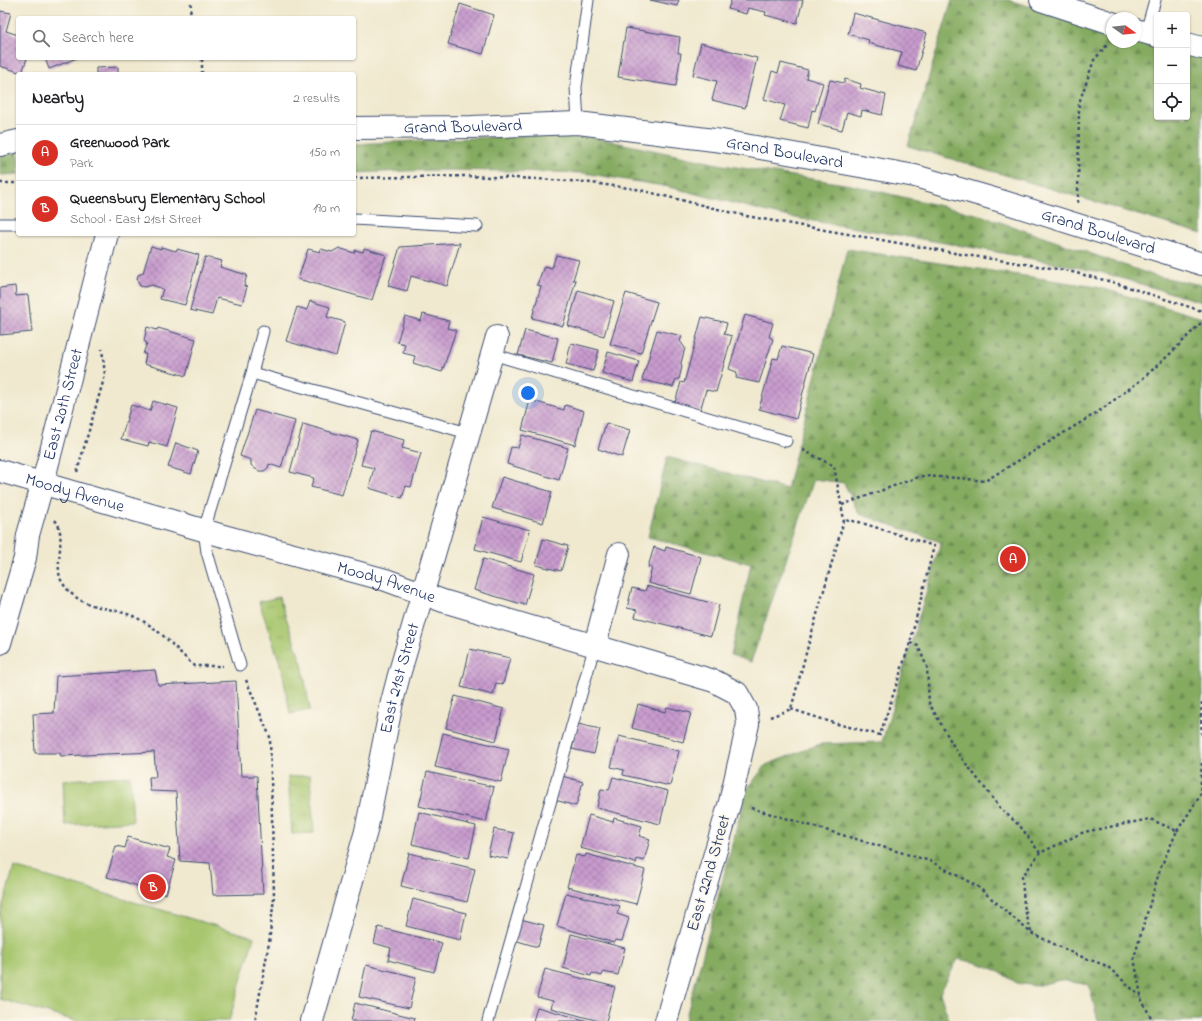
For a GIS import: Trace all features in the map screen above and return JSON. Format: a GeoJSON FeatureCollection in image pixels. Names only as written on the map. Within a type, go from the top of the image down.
{"type":"FeatureCollection","features":[{"type":"Feature","properties":{"kind":"street"},"geometry":{"type":"LineString","coordinates":[[1041,0],[1106,21]]}},
{"type":"Feature","properties":{"kind":"street"},"geometry":{"type":"LineString","coordinates":[[1190,45],[1202,48]]}},
{"type":"Feature","properties":{"kind":"street","name":"Grand Boulevard"},"geometry":{"type":"LineString","coordinates":[[356,128],[472,127],[578,123],[722,141],[915,176],[1001,201],[1202,264]]}},
{"type":"Feature","properties":{"kind":"street"},"geometry":{"type":"LineString","coordinates":[[0,145],[16,141]]}},
{"type":"Feature","properties":{"kind":"street","name":"East 20th Street"},"geometry":{"type":"LineString","coordinates":[[0,643],[25,558],[28,535],[43,482],[105,236]]}},
{"type":"Feature","properties":{"kind":"street","name":"East 21st Street"},"geometry":{"type":"LineString","coordinates":[[312,1021],[366,830],[392,702],[468,433],[495,346]]}},
{"type":"Feature","properties":{"kind":"street","name":"Moody Avenue"},"geometry":{"type":"LineString","coordinates":[[0,471],[43,482],[204,530],[386,580],[443,601],[714,680],[737,693],[746,709],[748,724]]}},
{"type":"Feature","properties":{"kind":"street"},"geometry":{"type":"LineString","coordinates":[[595,645],[619,554]]}},
{"type":"Feature","properties":{"kind":"street","name":"East 22nd Street"},"geometry":{"type":"LineString","coordinates":[[666,1021],[730,802],[748,724]]}},
{"type":"Feature","properties":{"kind":"lane"},"geometry":{"type":"LineString","coordinates":[[578,123],[576,87],[588,0]]}},
{"type":"Feature","properties":{"kind":"lane"},"geometry":{"type":"LineString","coordinates":[[1146,33],[1155,0]]}},
{"type":"Feature","properties":{"kind":"lane"},"geometry":{"type":"LineString","coordinates":[[356,219],[477,226]]}},
{"type":"Feature","properties":{"kind":"lane"},"geometry":{"type":"LineString","coordinates":[[0,224],[16,224]]}},
{"type":"Feature","properties":{"kind":"lane"},"geometry":{"type":"LineString","coordinates":[[240,665],[207,552],[204,530],[252,373],[263,331]]}},
{"type":"Feature","properties":{"kind":"lane"},"geometry":{"type":"LineString","coordinates":[[495,346],[786,441]]}},
{"type":"Feature","properties":{"kind":"lane"},"geometry":{"type":"LineString","coordinates":[[252,373],[468,433]]}},
{"type":"Feature","properties":{"kind":"lane"},"geometry":{"type":"LineString","coordinates":[[488,1021],[595,645]]}},
{"type":"Feature","properties":{"kind":"path"},"geometry":{"type":"LineString","coordinates":[[190,16],[191,0]]}},
{"type":"Feature","properties":{"kind":"path"},"geometry":{"type":"LineString","coordinates":[[1078,225],[1079,103],[1094,60],[1106,46]]}},
{"type":"Feature","properties":{"kind":"path"},"geometry":{"type":"LineString","coordinates":[[202,60],[202,72]]}},
{"type":"Feature","properties":{"kind":"path"},"geometry":{"type":"LineString","coordinates":[[356,178],[467,176],[584,182],[636,189],[746,216],[966,255],[1064,270],[1112,282],[1202,311]]}},
{"type":"Feature","properties":{"kind":"path"},"geometry":{"type":"LineString","coordinates":[[0,183],[16,183]]}},
{"type":"Feature","properties":{"kind":"path"},"geometry":{"type":"LineString","coordinates":[[842,505],[921,476],[985,481],[1098,412],[1141,380],[1202,322]]}},
{"type":"Feature","properties":{"kind":"path"},"geometry":{"type":"LineString","coordinates":[[75,478],[104,375],[101,344]]}},
{"type":"Feature","properties":{"kind":"path"},"geometry":{"type":"LineString","coordinates":[[786,441],[834,466],[844,520],[808,646],[792,709]]}},
{"type":"Feature","properties":{"kind":"path"},"geometry":{"type":"LineString","coordinates":[[55,519],[60,529],[61,539],[59,568],[61,581],[74,597],[86,604],[110,609],[139,618],[152,626],[174,644],[194,666],[240,665],[270,737],[274,897],[269,942],[255,1021]]}},
{"type":"Feature","properties":{"kind":"path"},"geometry":{"type":"LineString","coordinates":[[748,724],[792,709],[834,723],[880,734],[910,643],[934,546],[859,522],[844,520]]}},
{"type":"Feature","properties":{"kind":"path"},"geometry":{"type":"LineString","coordinates":[[910,643],[918,646],[927,668],[929,703],[958,752],[1001,809],[1020,826],[1040,853]]}},
{"type":"Feature","properties":{"kind":"path"},"geometry":{"type":"LineString","coordinates":[[1202,702],[1202,737]]}},
{"type":"Feature","properties":{"kind":"path"},"geometry":{"type":"LineString","coordinates":[[1153,1021],[1142,1001],[1134,958],[1160,869],[1177,831],[1200,796],[1202,761]]}},
{"type":"Feature","properties":{"kind":"path"},"geometry":{"type":"LineString","coordinates":[[730,802],[930,861],[978,886],[1031,933],[1078,955],[1106,966],[1142,997]]}},
{"type":"Feature","properties":{"kind":"path"},"geometry":{"type":"LineString","coordinates":[[1031,933],[1024,905],[1022,877],[1040,853],[1084,832],[1150,819],[1177,831]]}},
{"type":"Feature","properties":{"kind":"green space"},"geometry":{"type":"Polygon","coordinates":[[[952,0],[1008,0],[1106,28],[1106,48],[1142,48],[1142,39],[1154,42],[1154,120],[1190,120],[1190,51],[1202,54],[1202,234],[908,146],[952,0]]]}},
{"type":"Feature","properties":{"kind":"green space"},"geometry":{"type":"Polygon","coordinates":[[[572,133],[723,165],[851,185],[980,215],[1155,276],[1202,285],[1202,302],[1100,272],[981,249],[784,216],[669,187],[584,173],[435,170],[356,173],[356,144],[572,133]]]}},
{"type":"Feature","properties":{"kind":"green space"},"geometry":{"type":"Polygon","coordinates":[[[16,152],[16,174],[0,175],[0,155],[16,152]]]}},
{"type":"Feature","properties":{"kind":"green space"},"geometry":{"type":"Polygon","coordinates":[[[847,249],[1097,287],[1202,318],[1202,1021],[1098,1021],[1089,985],[1060,980],[1035,986],[1017,983],[996,970],[978,963],[958,959],[940,993],[949,1021],[685,1021],[747,789],[766,765],[820,744],[882,742],[941,542],[859,514],[844,483],[814,479],[751,662],[731,655],[751,564],[648,537],[667,457],[787,489],[847,249]]]}},
{"type":"Feature","properties":{"kind":"green space"},"geometry":{"type":"Polygon","coordinates":[[[279,597],[302,664],[310,710],[290,714],[282,669],[259,602],[279,597]]]}},
{"type":"Feature","properties":{"kind":"green space"},"geometry":{"type":"Polygon","coordinates":[[[310,775],[314,833],[292,834],[288,777],[310,775]]]}},
{"type":"Feature","properties":{"kind":"green space"},"geometry":{"type":"Polygon","coordinates":[[[130,776],[133,821],[65,825],[63,780],[130,776]]]}},
{"type":"Feature","properties":{"kind":"green space"},"geometry":{"type":"Polygon","coordinates":[[[14,867],[254,937],[229,1021],[76,1021],[0,999],[0,915],[14,867]]]}},
{"type":"Feature","properties":{"kind":"building"},"geometry":{"type":"Polygon","coordinates":[[[650,0],[679,0],[677,6],[650,0]]]}},
{"type":"Feature","properties":{"kind":"building"},"geometry":{"type":"Polygon","coordinates":[[[731,0],[803,0],[797,23],[765,15],[766,12],[748,8],[746,14],[728,9],[731,0]]]}},
{"type":"Feature","properties":{"kind":"building"},"geometry":{"type":"Polygon","coordinates":[[[460,4],[494,15],[483,54],[448,44],[460,4]]]}},
{"type":"Feature","properties":{"kind":"building"},"geometry":{"type":"Polygon","coordinates":[[[0,11],[11,13],[6,31],[16,34],[16,60],[26,60],[22,72],[0,66],[0,11]]]}},
{"type":"Feature","properties":{"kind":"building"},"geometry":{"type":"Polygon","coordinates":[[[853,13],[927,33],[916,71],[898,66],[902,52],[868,43],[869,40],[848,34],[853,13]]]}},
{"type":"Feature","properties":{"kind":"building"},"geometry":{"type":"Polygon","coordinates":[[[626,28],[680,37],[678,53],[681,53],[676,86],[618,77],[626,28]]]}},
{"type":"Feature","properties":{"kind":"building"},"geometry":{"type":"Polygon","coordinates":[[[701,43],[757,58],[745,108],[712,100],[717,81],[693,75],[701,43]]]}},
{"type":"Feature","properties":{"kind":"building"},"geometry":{"type":"Polygon","coordinates":[[[46,60],[72,60],[49,69],[46,60]]]}},
{"type":"Feature","properties":{"kind":"building"},"geometry":{"type":"Polygon","coordinates":[[[781,63],[808,70],[806,78],[823,83],[815,111],[812,110],[808,128],[780,121],[785,105],[764,99],[772,71],[778,73],[781,63]]]}},
{"type":"Feature","properties":{"kind":"building"},"geometry":{"type":"Polygon","coordinates":[[[118,67],[118,72],[96,72],[96,68],[118,67]]]}},
{"type":"Feature","properties":{"kind":"building"},"geometry":{"type":"Polygon","coordinates":[[[845,79],[861,84],[860,88],[886,95],[882,115],[862,110],[861,116],[847,112],[842,130],[818,124],[830,80],[844,83],[845,79]]]}},
{"type":"Feature","properties":{"kind":"building"},"geometry":{"type":"Polygon","coordinates":[[[460,243],[447,286],[411,276],[407,291],[388,286],[400,247],[460,243]]]}},
{"type":"Feature","properties":{"kind":"building"},"geometry":{"type":"Polygon","coordinates":[[[151,246],[176,251],[177,249],[199,255],[185,305],[160,299],[163,289],[152,285],[145,287],[140,286],[137,280],[138,275],[143,273],[151,246]]]}},
{"type":"Feature","properties":{"kind":"building"},"geometry":{"type":"Polygon","coordinates":[[[339,248],[354,253],[355,250],[363,252],[364,248],[386,255],[372,300],[298,279],[308,249],[320,252],[321,249],[332,252],[339,248]]]}},
{"type":"Feature","properties":{"kind":"building"},"geometry":{"type":"Polygon","coordinates":[[[556,255],[579,260],[573,280],[576,280],[563,326],[532,318],[541,286],[537,285],[544,266],[552,268],[556,255]]]}},
{"type":"Feature","properties":{"kind":"building"},"geometry":{"type":"Polygon","coordinates":[[[205,257],[222,261],[220,267],[247,275],[244,286],[247,287],[242,304],[217,298],[212,315],[190,310],[205,257]]]}},
{"type":"Feature","properties":{"kind":"building"},"geometry":{"type":"Polygon","coordinates":[[[15,286],[16,296],[28,295],[32,332],[0,335],[0,288],[15,286]]]}},
{"type":"Feature","properties":{"kind":"building"},"geometry":{"type":"Polygon","coordinates":[[[578,290],[614,301],[604,336],[568,326],[578,290]]]}},
{"type":"Feature","properties":{"kind":"building"},"geometry":{"type":"Polygon","coordinates":[[[626,293],[657,302],[641,353],[610,344],[626,293]]]}},
{"type":"Feature","properties":{"kind":"building"},"geometry":{"type":"Polygon","coordinates":[[[310,301],[330,307],[327,317],[345,322],[336,356],[286,341],[297,307],[307,310],[310,301]]]}},
{"type":"Feature","properties":{"kind":"building"},"geometry":{"type":"Polygon","coordinates":[[[423,314],[449,321],[447,328],[456,330],[442,372],[413,363],[415,356],[403,353],[405,344],[397,342],[405,316],[421,321],[423,314]]]}},
{"type":"Feature","properties":{"kind":"building"},"geometry":{"type":"Polygon","coordinates":[[[745,315],[773,323],[769,337],[773,339],[759,383],[736,378],[737,372],[729,369],[745,315]]]}},
{"type":"Feature","properties":{"kind":"building"},"geometry":{"type":"Polygon","coordinates":[[[702,317],[727,323],[724,334],[732,336],[716,392],[706,390],[700,411],[674,406],[681,382],[684,383],[702,317]]]}},
{"type":"Feature","properties":{"kind":"building"},"geometry":{"type":"Polygon","coordinates":[[[147,327],[157,330],[158,328],[196,339],[186,376],[144,364],[146,354],[143,354],[147,343],[144,341],[147,327]]]}},
{"type":"Feature","properties":{"kind":"building"},"geometry":{"type":"Polygon","coordinates":[[[525,330],[558,338],[552,363],[518,355],[525,330]]]}},
{"type":"Feature","properties":{"kind":"building"},"geometry":{"type":"Polygon","coordinates":[[[657,330],[682,336],[680,341],[685,348],[681,363],[682,367],[679,379],[676,379],[673,387],[642,380],[657,330]]]}},
{"type":"Feature","properties":{"kind":"building"},"geometry":{"type":"Polygon","coordinates":[[[571,343],[599,350],[593,371],[566,364],[571,343]]]}},
{"type":"Feature","properties":{"kind":"building"},"geometry":{"type":"Polygon","coordinates":[[[782,346],[813,354],[796,419],[759,409],[773,358],[778,359],[782,346]]]}},
{"type":"Feature","properties":{"kind":"building"},"geometry":{"type":"Polygon","coordinates":[[[608,352],[639,361],[633,382],[602,373],[608,352]]]}},
{"type":"Feature","properties":{"kind":"building"},"geometry":{"type":"Polygon","coordinates":[[[530,400],[564,410],[565,405],[584,411],[575,445],[522,430],[530,400]]]}},
{"type":"Feature","properties":{"kind":"building"},"geometry":{"type":"Polygon","coordinates":[[[153,401],[178,408],[167,447],[149,442],[148,446],[121,439],[131,405],[150,411],[153,401]]]}},
{"type":"Feature","properties":{"kind":"building"},"geometry":{"type":"Polygon","coordinates":[[[255,410],[295,421],[281,468],[269,464],[268,468],[264,471],[259,471],[251,465],[251,460],[240,456],[255,410]]]}},
{"type":"Feature","properties":{"kind":"building"},"geometry":{"type":"Polygon","coordinates":[[[606,423],[630,430],[622,457],[598,449],[606,423]]]}},
{"type":"Feature","properties":{"kind":"building"},"geometry":{"type":"Polygon","coordinates":[[[303,424],[358,440],[342,495],[311,487],[314,478],[290,472],[303,424]]]}},
{"type":"Feature","properties":{"kind":"building"},"geometry":{"type":"Polygon","coordinates":[[[371,431],[404,440],[402,448],[421,453],[411,487],[406,486],[402,498],[369,488],[374,468],[361,465],[371,431]]]}},
{"type":"Feature","properties":{"kind":"building"},"geometry":{"type":"Polygon","coordinates":[[[522,435],[568,448],[559,480],[507,464],[511,447],[518,448],[522,435]]]}},
{"type":"Feature","properties":{"kind":"building"},"geometry":{"type":"Polygon","coordinates":[[[176,443],[198,451],[191,474],[168,467],[176,443]]]}},
{"type":"Feature","properties":{"kind":"building"},"geometry":{"type":"Polygon","coordinates":[[[502,477],[552,492],[543,523],[492,508],[502,477]]]}},
{"type":"Feature","properties":{"kind":"building"},"geometry":{"type":"Polygon","coordinates":[[[483,517],[530,530],[521,562],[475,549],[483,517]]]}},
{"type":"Feature","properties":{"kind":"building"},"geometry":{"type":"Polygon","coordinates":[[[543,539],[568,546],[561,571],[536,565],[543,539]]]}},
{"type":"Feature","properties":{"kind":"building"},"geometry":{"type":"Polygon","coordinates":[[[654,547],[665,551],[666,547],[701,557],[691,594],[648,583],[652,568],[648,567],[654,547]]]}},
{"type":"Feature","properties":{"kind":"building"},"geometry":{"type":"Polygon","coordinates":[[[483,559],[534,574],[525,605],[474,590],[483,559]]]}},
{"type":"Feature","properties":{"kind":"building"},"geometry":{"type":"Polygon","coordinates":[[[647,586],[719,605],[711,636],[635,617],[637,610],[627,608],[632,588],[645,591],[647,586]]]}},
{"type":"Feature","properties":{"kind":"building"},"geometry":{"type":"Polygon","coordinates":[[[470,649],[510,658],[503,684],[496,683],[493,695],[461,687],[470,649]]]}},
{"type":"Feature","properties":{"kind":"building"},"geometry":{"type":"Polygon","coordinates":[[[155,670],[158,685],[236,681],[241,776],[257,776],[263,894],[213,895],[210,863],[180,861],[176,792],[150,791],[149,777],[156,777],[154,752],[61,756],[60,753],[35,753],[33,714],[54,713],[56,676],[155,670]]]}},
{"type":"Feature","properties":{"kind":"building"},"geometry":{"type":"Polygon","coordinates":[[[455,696],[504,709],[496,741],[446,728],[455,696]]]}},
{"type":"Feature","properties":{"kind":"building"},"geometry":{"type":"Polygon","coordinates":[[[638,704],[665,712],[667,707],[691,713],[683,742],[632,728],[638,704]]]}},
{"type":"Feature","properties":{"kind":"building"},"geometry":{"type":"Polygon","coordinates":[[[578,724],[600,729],[594,754],[572,749],[578,724]]]}},
{"type":"Feature","properties":{"kind":"building"},"geometry":{"type":"Polygon","coordinates":[[[443,733],[509,749],[501,782],[435,767],[443,733]]]}},
{"type":"Feature","properties":{"kind":"building"},"geometry":{"type":"Polygon","coordinates":[[[619,736],[679,751],[670,786],[623,775],[624,770],[611,767],[619,736]]]}},
{"type":"Feature","properties":{"kind":"building"},"geometry":{"type":"Polygon","coordinates":[[[427,772],[494,787],[486,822],[419,806],[427,772]]]}},
{"type":"Feature","properties":{"kind":"building"},"geometry":{"type":"Polygon","coordinates":[[[562,776],[583,782],[576,806],[555,800],[562,776]]]}},
{"type":"Feature","properties":{"kind":"building"},"geometry":{"type":"Polygon","coordinates":[[[613,777],[668,791],[660,824],[597,808],[601,789],[609,790],[613,777]]]}},
{"type":"Feature","properties":{"kind":"building"},"geometry":{"type":"Polygon","coordinates":[[[419,812],[476,826],[469,858],[412,844],[419,812]]]}},
{"type":"Feature","properties":{"kind":"building"},"geometry":{"type":"Polygon","coordinates":[[[589,815],[613,822],[614,818],[642,826],[639,836],[650,839],[644,861],[637,859],[636,863],[580,848],[589,815]]]}},
{"type":"Feature","properties":{"kind":"building"},"geometry":{"type":"Polygon","coordinates":[[[494,829],[514,833],[508,859],[488,855],[494,829]]]}},
{"type":"Feature","properties":{"kind":"building"},"geometry":{"type":"Polygon","coordinates":[[[128,837],[170,849],[167,857],[176,860],[166,894],[107,877],[116,846],[125,848],[128,837]]]}},
{"type":"Feature","properties":{"kind":"building"},"geometry":{"type":"Polygon","coordinates":[[[409,853],[475,869],[467,902],[401,886],[409,853]]]}},
{"type":"Feature","properties":{"kind":"building"},"geometry":{"type":"Polygon","coordinates":[[[586,854],[645,870],[636,904],[567,887],[576,855],[585,857],[586,854]]]}},
{"type":"Feature","properties":{"kind":"building"},"geometry":{"type":"Polygon","coordinates":[[[566,893],[620,906],[617,914],[629,918],[622,941],[615,940],[614,943],[557,926],[566,893]]]}},
{"type":"Feature","properties":{"kind":"building"},"geometry":{"type":"Polygon","coordinates":[[[413,899],[466,913],[460,940],[406,926],[413,899]]]}},
{"type":"Feature","properties":{"kind":"building"},"geometry":{"type":"Polygon","coordinates":[[[520,919],[544,925],[538,947],[514,940],[520,919]]]}},
{"type":"Feature","properties":{"kind":"building"},"geometry":{"type":"Polygon","coordinates":[[[378,927],[442,943],[434,972],[388,960],[391,948],[374,943],[378,927]]]}},
{"type":"Feature","properties":{"kind":"building"},"geometry":{"type":"Polygon","coordinates":[[[571,934],[625,948],[618,975],[603,972],[602,976],[592,973],[591,976],[563,968],[571,934]]]}},
{"type":"Feature","properties":{"kind":"building"},"geometry":{"type":"Polygon","coordinates":[[[366,965],[416,977],[409,1008],[359,997],[366,965]]]}},
{"type":"Feature","properties":{"kind":"building"},"geometry":{"type":"Polygon","coordinates":[[[545,969],[615,987],[606,1021],[599,1021],[551,1008],[553,1001],[537,997],[545,969]]]}},
{"type":"Feature","properties":{"kind":"building"},"geometry":{"type":"Polygon","coordinates":[[[355,1003],[415,1018],[414,1021],[351,1021],[355,1003]]]}},
{"type":"Feature","properties":{"kind":"building"},"geometry":{"type":"Polygon","coordinates":[[[537,1007],[588,1021],[533,1021],[537,1007]]]}},
{"type":"Feature","properties":{"kind":"place","name":"Greenwood Park"},"geometry":{"type":"Point","coordinates":[1013,559]}},
{"type":"Feature","properties":{"kind":"place","name":"Queensbury Elementary School"},"geometry":{"type":"Point","coordinates":[153,887]}}]}
